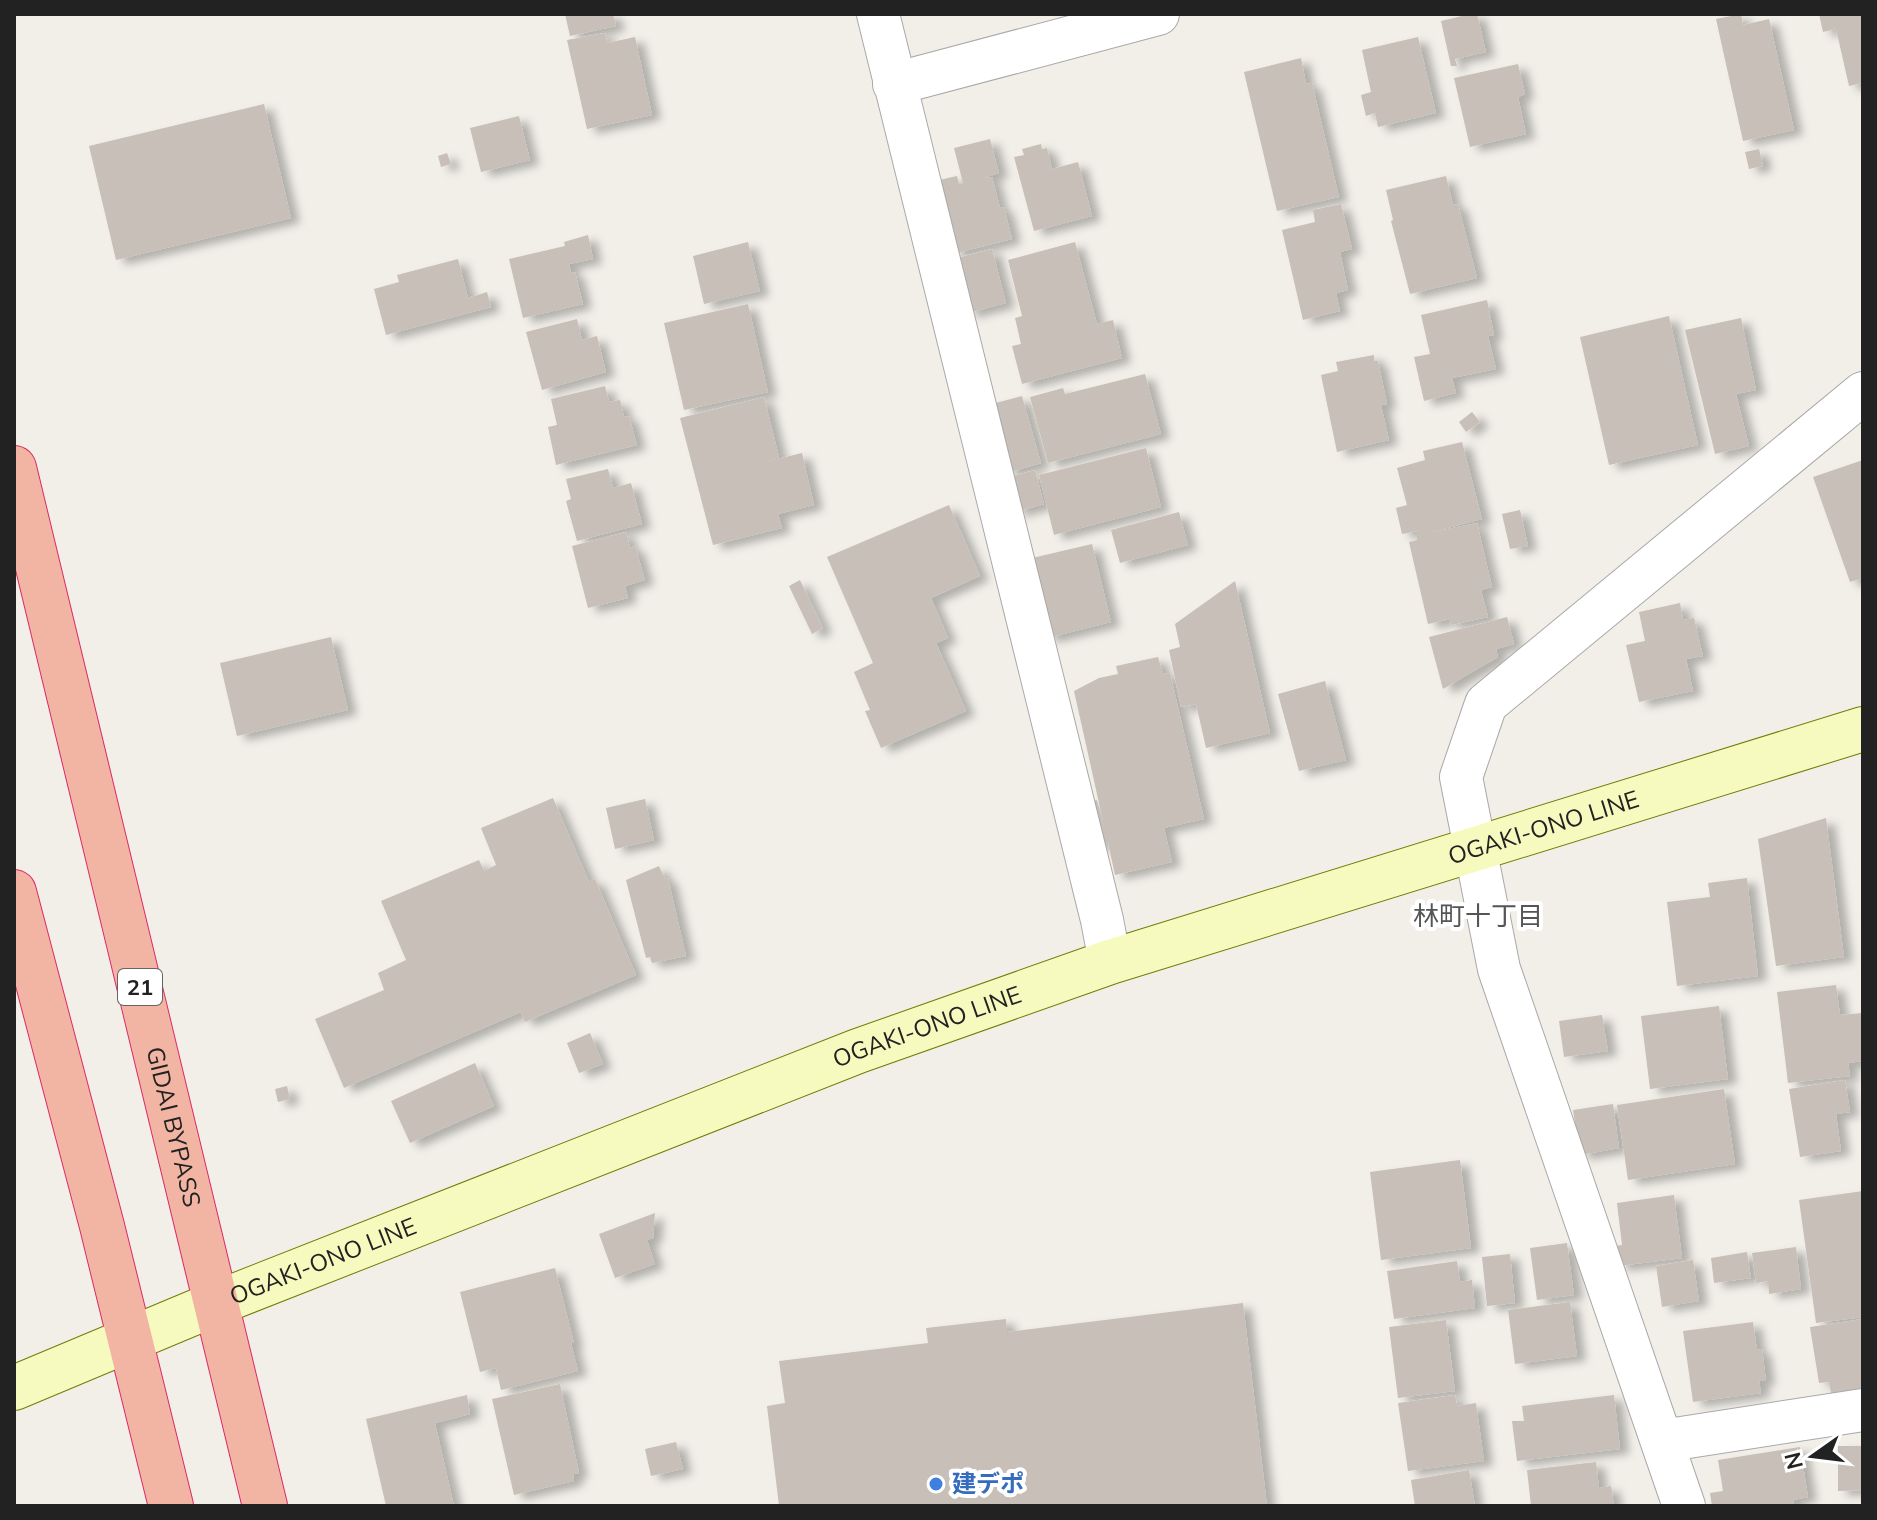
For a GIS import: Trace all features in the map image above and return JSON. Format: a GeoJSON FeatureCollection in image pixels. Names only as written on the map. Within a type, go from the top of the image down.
{"type":"FeatureCollection","features":[{"type":"Feature","properties":{"kind":"highway","name":"GIDAI BYPASS"},"geometry":{"type":"LineString","coordinates":[[14,468],[265,1506]]}},
{"type":"Feature","properties":{"kind":"highway"},"geometry":{"type":"LineString","coordinates":[[14,892],[171,1506]]}},
{"type":"Feature","properties":{"kind":"main road","name":"OGAKI-ONO LINE"},"geometry":{"type":"LineString","coordinates":[[14,1388],[129,1338],[858,1051],[1110,962],[1863,729]]}},
{"type":"Feature","properties":{"kind":"street"},"geometry":{"type":"LineString","coordinates":[[878,14],[1110,962]]}},
{"type":"Feature","properties":{"kind":"street"},"geometry":{"type":"LineString","coordinates":[[894,84],[1158,14]]}},
{"type":"Feature","properties":{"kind":"street"},"geometry":{"type":"LineString","coordinates":[[1684,1506],[1499,969],[1461,777],[1486,704],[1863,393]]}},
{"type":"Feature","properties":{"kind":"street"},"geometry":{"type":"LineString","coordinates":[[1662,1441],[1863,1410]]}},
{"type":"Feature","properties":{"kind":"building"},"geometry":{"type":"Polygon","coordinates":[[[565,14],[613,14],[616,26],[570,36],[565,14]]]}},
{"type":"Feature","properties":{"kind":"building"},"geometry":{"type":"Polygon","coordinates":[[[1477,14],[1486,52],[1455,59],[1457,66],[1451,66],[1441,21],[1477,14]]]}},
{"type":"Feature","properties":{"kind":"building"},"geometry":{"type":"Polygon","coordinates":[[[1741,14],[1743,25],[1769,19],[1794,130],[1743,141],[1716,19],[1741,14]]]}},
{"type":"Feature","properties":{"kind":"building"},"geometry":{"type":"Polygon","coordinates":[[[1819,14],[1863,14],[1863,83],[1849,86],[1836,29],[1823,32],[1819,14]]]}},
{"type":"Feature","properties":{"kind":"building"},"geometry":{"type":"Polygon","coordinates":[[[605,33],[607,43],[635,37],[652,115],[587,129],[567,40],[605,33]]]}},
{"type":"Feature","properties":{"kind":"building"},"geometry":{"type":"Polygon","coordinates":[[[1418,37],[1436,113],[1378,127],[1375,113],[1366,116],[1361,95],[1371,92],[1362,50],[1418,37]]]}},
{"type":"Feature","properties":{"kind":"building"},"geometry":{"type":"Polygon","coordinates":[[[1301,58],[1306,84],[1312,83],[1339,197],[1277,211],[1244,72],[1301,58]]]}},
{"type":"Feature","properties":{"kind":"building"},"geometry":{"type":"Polygon","coordinates":[[[1518,64],[1525,94],[1518,97],[1526,134],[1470,147],[1454,78],[1518,64]]]}},
{"type":"Feature","properties":{"kind":"building"},"geometry":{"type":"Polygon","coordinates":[[[264,104],[291,218],[116,260],[89,146],[264,104]]]}},
{"type":"Feature","properties":{"kind":"building"},"geometry":{"type":"Polygon","coordinates":[[[519,116],[530,160],[481,172],[470,128],[519,116]]]}},
{"type":"Feature","properties":{"kind":"building"},"geometry":{"type":"Polygon","coordinates":[[[990,139],[999,173],[983,178],[992,177],[1012,239],[953,254],[935,181],[957,176],[959,184],[963,183],[954,148],[990,139]]]}},
{"type":"Feature","properties":{"kind":"building"},"geometry":{"type":"Polygon","coordinates":[[[1041,144],[1042,149],[1047,148],[1052,169],[1078,162],[1092,216],[1034,231],[1014,157],[1024,155],[1022,149],[1041,144]]]}},
{"type":"Feature","properties":{"kind":"building"},"geometry":{"type":"Polygon","coordinates":[[[1759,149],[1763,166],[1749,169],[1745,152],[1759,149]]]}},
{"type":"Feature","properties":{"kind":"building"},"geometry":{"type":"Polygon","coordinates":[[[447,153],[451,164],[441,167],[438,156],[447,153]]]}},
{"type":"Feature","properties":{"kind":"building"},"geometry":{"type":"Polygon","coordinates":[[[1446,176],[1453,205],[1458,204],[1477,278],[1410,294],[1386,190],[1446,176]]]}},
{"type":"Feature","properties":{"kind":"building"},"geometry":{"type":"Polygon","coordinates":[[[1341,204],[1352,249],[1340,252],[1348,290],[1336,293],[1340,311],[1303,320],[1282,230],[1315,222],[1313,210],[1341,204]]]}},
{"type":"Feature","properties":{"kind":"building"},"geometry":{"type":"Polygon","coordinates":[[[588,235],[593,259],[569,264],[571,273],[575,272],[583,304],[523,318],[509,259],[565,246],[564,242],[588,235]]]}},
{"type":"Feature","properties":{"kind":"building"},"geometry":{"type":"Polygon","coordinates":[[[748,242],[760,291],[704,304],[693,256],[748,242]]]}},
{"type":"Feature","properties":{"kind":"building"},"geometry":{"type":"Polygon","coordinates":[[[1075,242],[1097,324],[1113,320],[1122,358],[1022,384],[1012,346],[1021,344],[1015,318],[1022,316],[1008,260],[1075,242]]]}},
{"type":"Feature","properties":{"kind":"building"},"geometry":{"type":"Polygon","coordinates":[[[992,249],[1006,303],[968,313],[953,259],[992,249]]]}},
{"type":"Feature","properties":{"kind":"building"},"geometry":{"type":"Polygon","coordinates":[[[458,259],[468,298],[487,292],[491,307],[386,335],[374,289],[399,282],[397,275],[458,259]]]}},
{"type":"Feature","properties":{"kind":"building"},"geometry":{"type":"Polygon","coordinates":[[[1487,300],[1494,335],[1488,336],[1496,369],[1452,378],[1456,393],[1424,401],[1414,357],[1430,354],[1421,315],[1487,300]]]}},
{"type":"Feature","properties":{"kind":"building"},"geometry":{"type":"Polygon","coordinates":[[[748,304],[768,392],[684,410],[664,323],[748,304]]]}},
{"type":"Feature","properties":{"kind":"building"},"geometry":{"type":"Polygon","coordinates":[[[1669,316],[1698,445],[1609,465],[1580,337],[1669,316]]]}},
{"type":"Feature","properties":{"kind":"building"},"geometry":{"type":"Polygon","coordinates":[[[1741,318],[1756,390],[1736,394],[1749,446],[1715,454],[1685,330],[1741,318]]]}},
{"type":"Feature","properties":{"kind":"building"},"geometry":{"type":"Polygon","coordinates":[[[577,319],[582,340],[597,336],[606,372],[542,390],[526,332],[577,319]]]}},
{"type":"Feature","properties":{"kind":"building"},"geometry":{"type":"Polygon","coordinates":[[[1374,355],[1387,404],[1381,405],[1389,440],[1337,452],[1321,375],[1338,371],[1336,362],[1374,355]]]}},
{"type":"Feature","properties":{"kind":"building"},"geometry":{"type":"Polygon","coordinates":[[[1145,374],[1161,434],[1048,463],[1030,397],[1063,388],[1065,394],[1145,374]]]}},
{"type":"Feature","properties":{"kind":"building"},"geometry":{"type":"Polygon","coordinates":[[[605,386],[609,402],[620,400],[624,417],[629,416],[637,445],[556,465],[548,427],[557,425],[551,399],[605,386]]]}},
{"type":"Feature","properties":{"kind":"building"},"geometry":{"type":"Polygon","coordinates":[[[1022,396],[1041,463],[1007,473],[988,405],[1022,396]]]}},
{"type":"Feature","properties":{"kind":"building"},"geometry":{"type":"Polygon","coordinates":[[[764,397],[779,457],[765,462],[802,453],[814,505],[778,514],[782,528],[713,545],[680,418],[764,397]]]}},
{"type":"Feature","properties":{"kind":"building"},"geometry":{"type":"Polygon","coordinates":[[[1472,412],[1480,422],[1466,432],[1459,422],[1472,412]]]}},
{"type":"Feature","properties":{"kind":"building"},"geometry":{"type":"Polygon","coordinates":[[[1462,442],[1482,519],[1424,534],[1477,523],[1492,587],[1481,590],[1488,617],[1451,625],[1450,619],[1428,624],[1409,542],[1417,540],[1417,531],[1402,534],[1396,508],[1407,505],[1397,468],[1425,460],[1423,451],[1462,442]]]}},
{"type":"Feature","properties":{"kind":"building"},"geometry":{"type":"Polygon","coordinates":[[[1146,448],[1161,507],[1054,535],[1039,475],[1146,448]]]}},
{"type":"Feature","properties":{"kind":"building"},"geometry":{"type":"Polygon","coordinates":[[[1863,460],[1863,578],[1850,582],[1813,477],[1863,460]]]}},
{"type":"Feature","properties":{"kind":"building"},"geometry":{"type":"Polygon","coordinates":[[[608,469],[613,488],[631,483],[642,524],[577,541],[566,501],[571,499],[566,479],[608,469]]]}},
{"type":"Feature","properties":{"kind":"building"},"geometry":{"type":"Polygon","coordinates":[[[1035,470],[1044,504],[1016,512],[1006,478],[1035,470]]]}},
{"type":"Feature","properties":{"kind":"building"},"geometry":{"type":"Polygon","coordinates":[[[949,505],[980,576],[931,598],[948,638],[936,643],[966,711],[881,748],[865,711],[870,710],[854,672],[873,663],[827,557],[949,505]]]}},
{"type":"Feature","properties":{"kind":"building"},"geometry":{"type":"Polygon","coordinates":[[[1520,510],[1528,546],[1510,549],[1502,514],[1520,510]]]}},
{"type":"Feature","properties":{"kind":"building"},"geometry":{"type":"Polygon","coordinates":[[[1179,512],[1188,545],[1120,563],[1111,530],[1179,512]]]}},
{"type":"Feature","properties":{"kind":"building"},"geometry":{"type":"Polygon","coordinates":[[[626,532],[630,548],[635,546],[645,580],[625,586],[628,598],[588,608],[572,546],[626,532]]]}},
{"type":"Feature","properties":{"kind":"building"},"geometry":{"type":"Polygon","coordinates":[[[1092,544],[1111,622],[1047,638],[1028,559],[1092,544]]]}},
{"type":"Feature","properties":{"kind":"building"},"geometry":{"type":"Polygon","coordinates":[[[800,580],[823,628],[812,634],[789,586],[800,580]]]}},
{"type":"Feature","properties":{"kind":"building"},"geometry":{"type":"Polygon","coordinates":[[[1235,581],[1270,733],[1206,748],[1196,704],[1181,707],[1169,650],[1180,647],[1175,624],[1235,581]]]}},
{"type":"Feature","properties":{"kind":"building"},"geometry":{"type":"Polygon","coordinates":[[[1680,603],[1683,620],[1694,618],[1703,656],[1686,659],[1693,691],[1639,702],[1626,645],[1645,641],[1639,612],[1680,603]]]}},
{"type":"Feature","properties":{"kind":"building"},"geometry":{"type":"Polygon","coordinates":[[[1507,617],[1514,644],[1496,649],[1498,657],[1443,689],[1429,637],[1507,617]]]}},
{"type":"Feature","properties":{"kind":"building"},"geometry":{"type":"Polygon","coordinates":[[[331,637],[348,710],[237,736],[220,663],[331,637]]]}},
{"type":"Feature","properties":{"kind":"building"},"geometry":{"type":"Polygon","coordinates":[[[1158,657],[1163,674],[1170,673],[1204,819],[1164,828],[1172,862],[1115,875],[1108,843],[1095,846],[1085,803],[1097,800],[1105,830],[1074,691],[1099,678],[1118,674],[1116,666],[1158,657]]]}},
{"type":"Feature","properties":{"kind":"building"},"geometry":{"type":"Polygon","coordinates":[[[1325,681],[1346,760],[1299,771],[1278,694],[1325,681]]]}},
{"type":"Feature","properties":{"kind":"building"},"geometry":{"type":"Polygon","coordinates":[[[553,798],[589,882],[595,879],[636,975],[525,1022],[521,1012],[344,1088],[315,1019],[384,990],[378,973],[406,960],[381,901],[479,860],[484,871],[496,865],[481,828],[553,798]]]}},
{"type":"Feature","properties":{"kind":"building"},"geometry":{"type":"Polygon","coordinates":[[[645,799],[654,840],[615,849],[606,808],[645,799]]]}},
{"type":"Feature","properties":{"kind":"building"},"geometry":{"type":"Polygon","coordinates":[[[1826,818],[1844,957],[1776,966],[1758,839],[1826,818]]]}},
{"type":"Feature","properties":{"kind":"building"},"geometry":{"type":"Polygon","coordinates":[[[659,866],[665,879],[668,878],[686,956],[652,963],[650,957],[646,958],[626,880],[659,866]]]}},
{"type":"Feature","properties":{"kind":"building"},"geometry":{"type":"Polygon","coordinates":[[[1747,878],[1758,976],[1677,986],[1667,902],[1710,897],[1708,883],[1747,878]]]}},
{"type":"Feature","properties":{"kind":"building"},"geometry":{"type":"Polygon","coordinates":[[[1836,985],[1840,1015],[1863,1013],[1863,1061],[1848,1063],[1850,1076],[1788,1083],[1777,992],[1836,985]]]}},
{"type":"Feature","properties":{"kind":"building"},"geometry":{"type":"Polygon","coordinates":[[[1719,1006],[1728,1079],[1650,1089],[1641,1016],[1719,1006]]]}},
{"type":"Feature","properties":{"kind":"building"},"geometry":{"type":"Polygon","coordinates":[[[1602,1015],[1608,1051],[1564,1057],[1559,1021],[1602,1015]]]}},
{"type":"Feature","properties":{"kind":"building"},"geometry":{"type":"Polygon","coordinates":[[[590,1033],[603,1064],[579,1073],[567,1043],[590,1033]]]}},
{"type":"Feature","properties":{"kind":"building"},"geometry":{"type":"Polygon","coordinates":[[[475,1063],[494,1106],[410,1143],[391,1101],[475,1063]]]}},
{"type":"Feature","properties":{"kind":"building"},"geometry":{"type":"Polygon","coordinates":[[[1845,1080],[1850,1112],[1836,1114],[1841,1151],[1800,1157],[1789,1089],[1845,1080]]]}},
{"type":"Feature","properties":{"kind":"building"},"geometry":{"type":"Polygon","coordinates":[[[287,1086],[290,1099],[278,1102],[275,1089],[287,1086]]]}},
{"type":"Feature","properties":{"kind":"building"},"geometry":{"type":"Polygon","coordinates":[[[1724,1089],[1735,1164],[1628,1180],[1617,1105],[1724,1089]]]}},
{"type":"Feature","properties":{"kind":"building"},"geometry":{"type":"Polygon","coordinates":[[[1613,1104],[1619,1148],[1580,1155],[1573,1110],[1613,1104]]]}},
{"type":"Feature","properties":{"kind":"building"},"geometry":{"type":"Polygon","coordinates":[[[1460,1160],[1471,1248],[1381,1260],[1370,1172],[1460,1160]]]}},
{"type":"Feature","properties":{"kind":"building"},"geometry":{"type":"Polygon","coordinates":[[[1863,1191],[1863,1317],[1816,1323],[1799,1200],[1863,1191]]]}},
{"type":"Feature","properties":{"kind":"building"},"geometry":{"type":"Polygon","coordinates":[[[1674,1195],[1682,1258],[1618,1266],[1615,1246],[1622,1245],[1617,1203],[1674,1195]]]}},
{"type":"Feature","properties":{"kind":"building"},"geometry":{"type":"Polygon","coordinates":[[[655,1213],[653,1238],[647,1240],[655,1264],[615,1278],[599,1234],[655,1213]]]}},
{"type":"Feature","properties":{"kind":"building"},"geometry":{"type":"Polygon","coordinates":[[[1567,1243],[1574,1295],[1537,1300],[1530,1248],[1567,1243]]]}},
{"type":"Feature","properties":{"kind":"building"},"geometry":{"type":"Polygon","coordinates":[[[1796,1247],[1801,1289],[1769,1294],[1768,1281],[1756,1283],[1752,1253],[1796,1247]]]}},
{"type":"Feature","properties":{"kind":"building"},"geometry":{"type":"Polygon","coordinates":[[[1747,1252],[1751,1278],[1714,1283],[1711,1258],[1747,1252]]]}},
{"type":"Feature","properties":{"kind":"building"},"geometry":{"type":"Polygon","coordinates":[[[1510,1254],[1515,1303],[1487,1306],[1482,1257],[1510,1254]]]}},
{"type":"Feature","properties":{"kind":"building"},"geometry":{"type":"Polygon","coordinates":[[[1693,1260],[1699,1301],[1662,1307],[1656,1266],[1693,1260]]]}},
{"type":"Feature","properties":{"kind":"building"},"geometry":{"type":"Polygon","coordinates":[[[1457,1261],[1460,1282],[1472,1280],[1475,1308],[1394,1319],[1387,1271],[1457,1261]]]}},
{"type":"Feature","properties":{"kind":"building"},"geometry":{"type":"Polygon","coordinates":[[[555,1268],[578,1371],[501,1390],[496,1368],[480,1372],[460,1292],[555,1268]]]}},
{"type":"Feature","properties":{"kind":"building"},"geometry":{"type":"Polygon","coordinates":[[[1570,1302],[1577,1356],[1515,1364],[1508,1310],[1570,1302]]]}},
{"type":"Feature","properties":{"kind":"building"},"geometry":{"type":"Polygon","coordinates":[[[1243,1303],[1267,1506],[779,1506],[767,1406],[785,1403],[779,1361],[928,1343],[926,1328],[1006,1319],[1007,1332],[1243,1303]]]}},
{"type":"Feature","properties":{"kind":"building"},"geometry":{"type":"Polygon","coordinates":[[[1863,1319],[1863,1388],[1831,1393],[1829,1382],[1819,1383],[1810,1327],[1863,1319]]]}},
{"type":"Feature","properties":{"kind":"building"},"geometry":{"type":"Polygon","coordinates":[[[1446,1320],[1455,1391],[1398,1398],[1389,1327],[1446,1320]]]}},
{"type":"Feature","properties":{"kind":"building"},"geometry":{"type":"Polygon","coordinates":[[[1753,1322],[1757,1350],[1762,1349],[1766,1381],[1759,1381],[1761,1393],[1693,1402],[1683,1331],[1753,1322]]]}},
{"type":"Feature","properties":{"kind":"building"},"geometry":{"type":"Polygon","coordinates":[[[560,1384],[579,1473],[573,1474],[574,1481],[514,1495],[492,1399],[560,1384]]]}},
{"type":"Feature","properties":{"kind":"building"},"geometry":{"type":"Polygon","coordinates":[[[467,1395],[470,1414],[435,1423],[454,1506],[386,1506],[366,1419],[467,1395]]]}},
{"type":"Feature","properties":{"kind":"building"},"geometry":{"type":"Polygon","coordinates":[[[1455,1395],[1457,1406],[1476,1403],[1484,1461],[1408,1471],[1398,1403],[1455,1395]]]}},
{"type":"Feature","properties":{"kind":"building"},"geometry":{"type":"Polygon","coordinates":[[[1614,1395],[1620,1449],[1517,1461],[1512,1421],[1524,1421],[1522,1406],[1614,1395]]]}},
{"type":"Feature","properties":{"kind":"building"},"geometry":{"type":"Polygon","coordinates":[[[676,1442],[683,1469],[651,1476],[645,1449],[676,1442]]]}},
{"type":"Feature","properties":{"kind":"building"},"geometry":{"type":"Polygon","coordinates":[[[1838,1446],[1863,1446],[1863,1490],[1838,1491],[1838,1446]]]}},
{"type":"Feature","properties":{"kind":"building"},"geometry":{"type":"Polygon","coordinates":[[[1800,1447],[1808,1497],[1793,1500],[1794,1506],[1712,1506],[1710,1493],[1723,1491],[1718,1460],[1800,1447]]]}},
{"type":"Feature","properties":{"kind":"building"},"geometry":{"type":"Polygon","coordinates":[[[1596,1462],[1599,1488],[1611,1486],[1614,1506],[1531,1506],[1527,1470],[1596,1462]]]}},
{"type":"Feature","properties":{"kind":"building"},"geometry":{"type":"Polygon","coordinates":[[[1469,1470],[1475,1506],[1415,1506],[1411,1480],[1469,1470]]]}},
{"type":"Feature","properties":{"kind":"place","name":"建デポ"},"geometry":{"type":"Point","coordinates":[936,1484]}},
{"type":"Feature","properties":{"kind":"district","name":"林町十丁目"},"geometry":{"type":"Point","coordinates":[1478,916]}}]}
